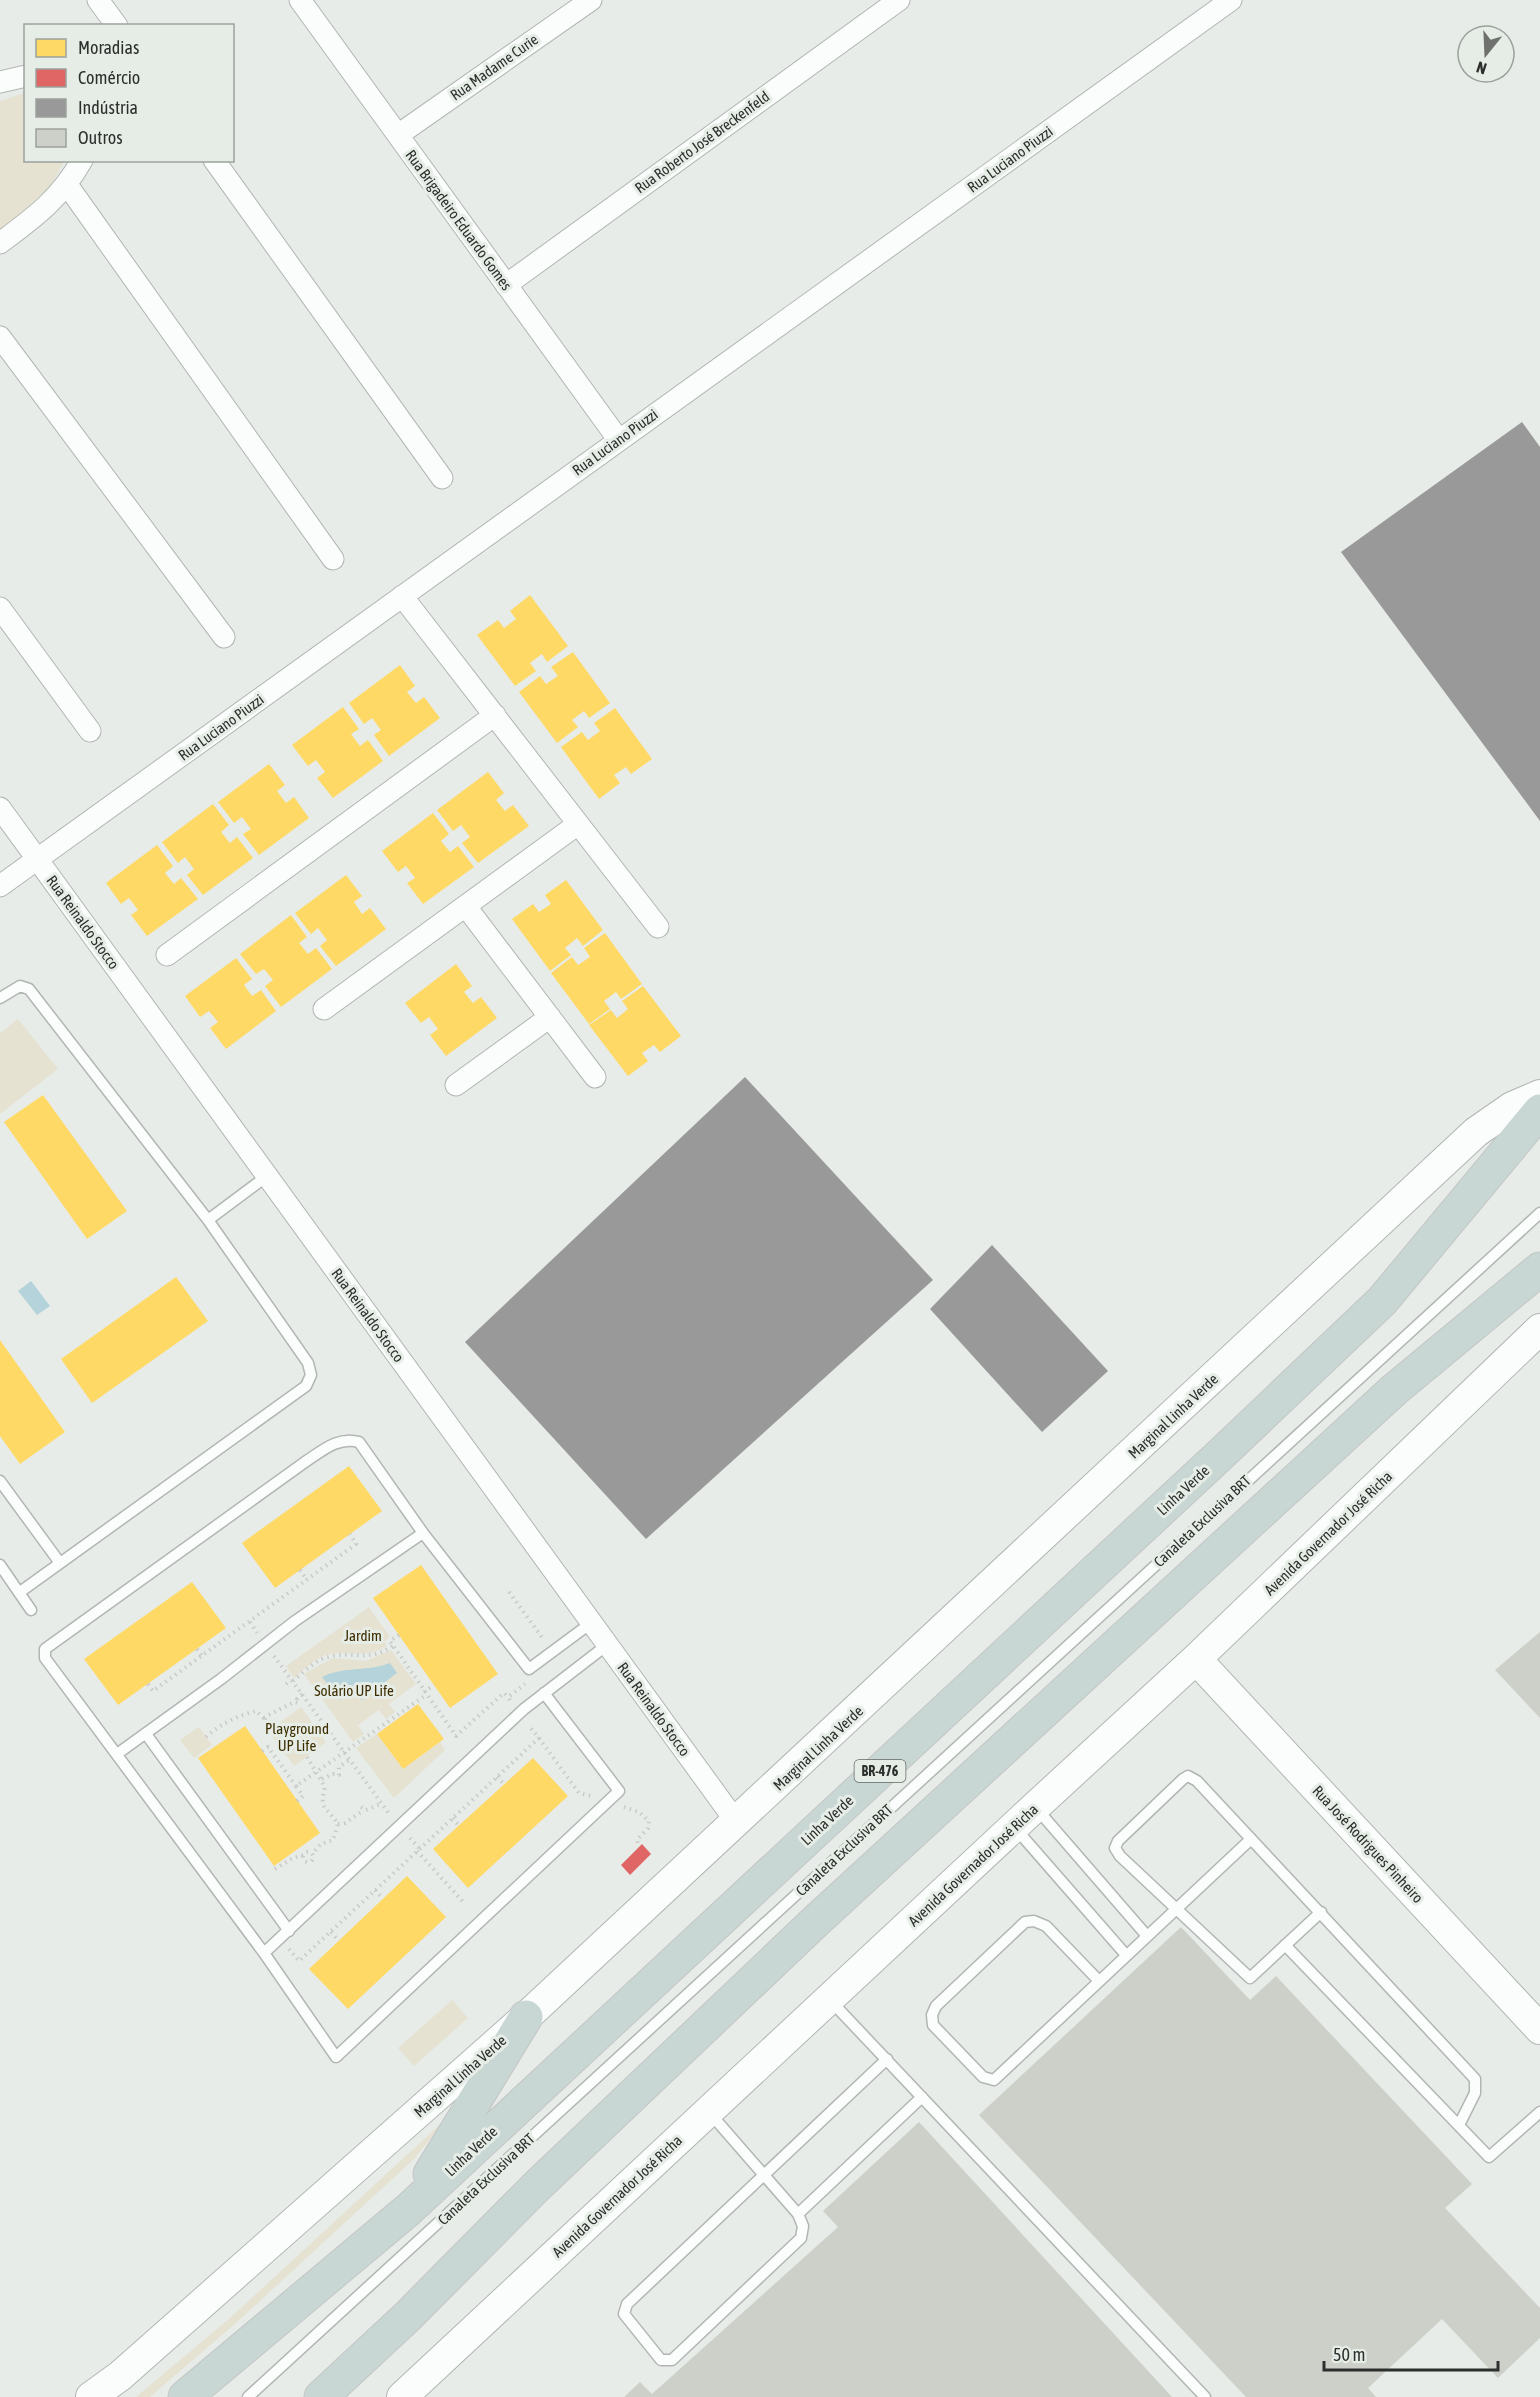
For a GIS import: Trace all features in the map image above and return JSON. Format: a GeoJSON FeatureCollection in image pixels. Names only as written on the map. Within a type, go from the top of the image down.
{"type":"FeatureCollection","features":[{"type":"Feature","properties":{"kind":"highway","name":"Linha Verde"},"geometry":{"type":"LineString","coordinates":[[185,2397],[408,2210],[1220,1455],[1382,1301],[1540,1112]]}},
{"type":"Feature","properties":{"kind":"highway"},"geometry":{"type":"LineString","coordinates":[[321,2397],[408,2316],[537,2186],[826,1912],[1394,1390],[1540,1269]]}},
{"type":"Feature","properties":{"kind":"highway"},"geometry":{"type":"LineString","coordinates":[[408,2210],[526,2017]]}},
{"type":"Feature","properties":{"kind":"main road","name":"Marginal Linha Verde"},"geometry":{"type":"LineString","coordinates":[[91,2397],[120,2376],[526,2017],[737,1823],[1476,1132],[1512,1107],[1540,1095]]}},
{"type":"Feature","properties":{"kind":"main road","name":"Avenida Governador José Richa"},"geometry":{"type":"LineString","coordinates":[[402,2397],[1024,1816],[1196,1659],[1540,1329]]}},
{"type":"Feature","properties":{"kind":"main road","name":"Rua José Rodrigues Pinheiro"},"geometry":{"type":"LineString","coordinates":[[1196,1659],[1540,2029]]}},
{"type":"Feature","properties":{"kind":"street"},"geometry":{"type":"LineString","coordinates":[[98,0],[116,24]]}},
{"type":"Feature","properties":{"kind":"street","name":"Rua Brigadeiro Eduardo Gomes"},"geometry":{"type":"LineString","coordinates":[[300,0],[618,439]]}},
{"type":"Feature","properties":{"kind":"street","name":"Rua Madame Curie"},"geometry":{"type":"LineString","coordinates":[[398,135],[591,0]]}},
{"type":"Feature","properties":{"kind":"street","name":"Rua Roberto José Breckenfeld"},"geometry":{"type":"LineString","coordinates":[[506,285],[898,0]]}},
{"type":"Feature","properties":{"kind":"street","name":"Rua Luciano Piuzzi"},"geometry":{"type":"LineString","coordinates":[[0,886],[1231,0]]}},
{"type":"Feature","properties":{"kind":"street"},"geometry":{"type":"LineString","coordinates":[[0,82],[24,76]]}},
{"type":"Feature","properties":{"kind":"street"},"geometry":{"type":"LineString","coordinates":[[0,243],[34,218],[68,186],[80,162]]}},
{"type":"Feature","properties":{"kind":"street"},"geometry":{"type":"LineString","coordinates":[[215,162],[442,478]]}},
{"type":"Feature","properties":{"kind":"street"},"geometry":{"type":"LineString","coordinates":[[68,186],[333,559]]}},
{"type":"Feature","properties":{"kind":"street"},"geometry":{"type":"LineString","coordinates":[[0,337],[224,638]]}},
{"type":"Feature","properties":{"kind":"street"},"geometry":{"type":"LineString","coordinates":[[402,596],[658,927]]}},
{"type":"Feature","properties":{"kind":"street"},"geometry":{"type":"LineString","coordinates":[[0,608],[90,731]]}},
{"type":"Feature","properties":{"kind":"street"},"geometry":{"type":"LineString","coordinates":[[167,955],[495,715]]}},
{"type":"Feature","properties":{"kind":"street","name":"Rua Reinaldo Stocco"},"geometry":{"type":"LineString","coordinates":[[0,808],[737,1823]]}},
{"type":"Feature","properties":{"kind":"street"},"geometry":{"type":"LineString","coordinates":[[324,1009],[467,908],[578,824]]}},
{"type":"Feature","properties":{"kind":"street"},"geometry":{"type":"LineString","coordinates":[[467,908],[595,1077]]}},
{"type":"Feature","properties":{"kind":"street"},"geometry":{"type":"LineString","coordinates":[[456,1084],[549,1017]]}},
{"type":"Feature","properties":{"kind":"lane"},"geometry":{"type":"LineString","coordinates":[[0,998],[20,986],[29,989],[208,1220],[308,1363],[311,1375],[306,1386],[20,1592]]}},
{"type":"Feature","properties":{"kind":"lane"},"geometry":{"type":"LineString","coordinates":[[208,1220],[267,1176]]}},
{"type":"Feature","properties":{"kind":"lane","name":"Canaleta Exclusiva BRT"},"geometry":{"type":"LineString","coordinates":[[254,2395],[1540,1213]]}},
{"type":"Feature","properties":{"kind":"lane"},"geometry":{"type":"LineString","coordinates":[[544,1693],[619,1791],[336,2057],[264,1953],[45,1658],[45,1649],[305,1462],[335,1443],[347,1439],[358,1442],[423,1533],[529,1669],[591,1623]]}},
{"type":"Feature","properties":{"kind":"lane"},"geometry":{"type":"LineString","coordinates":[[0,1481],[60,1563]]}},
{"type":"Feature","properties":{"kind":"lane"},"geometry":{"type":"LineString","coordinates":[[117,1754],[266,1644],[423,1533]]}},
{"type":"Feature","properties":{"kind":"lane"},"geometry":{"type":"LineString","coordinates":[[0,1565],[31,1610]]}},
{"type":"Feature","properties":{"kind":"lane"},"geometry":{"type":"LineString","coordinates":[[264,1953],[544,1693],[607,1645]]}},
{"type":"Feature","properties":{"kind":"lane"},"geometry":{"type":"LineString","coordinates":[[146,1734],[289,1931]]}},
{"type":"Feature","properties":{"kind":"lane"},"geometry":{"type":"LineString","coordinates":[[1321,1912],[1250,1978],[1120,1856],[1115,1848],[1118,1841],[1188,1776],[1197,1781],[1321,1912],[1475,2079],[1474,2093],[1459,2125]]}},
{"type":"Feature","properties":{"kind":"lane"},"geometry":{"type":"LineString","coordinates":[[1024,1816],[1147,1936]]}},
{"type":"Feature","properties":{"kind":"lane"},"geometry":{"type":"LineString","coordinates":[[1024,1816],[1126,1955]]}},
{"type":"Feature","properties":{"kind":"lane"},"geometry":{"type":"LineString","coordinates":[[1100,1981],[1046,1926],[1035,1921],[1025,1922],[936,2007],[932,2015],[933,2025],[983,2077],[994,2080],[1100,1981],[1126,1955],[1251,1839]]}},
{"type":"Feature","properties":{"kind":"lane"},"geometry":{"type":"LineString","coordinates":[[1285,1945],[1490,2157],[1540,2112]]}},
{"type":"Feature","properties":{"kind":"lane"},"geometry":{"type":"LineString","coordinates":[[829,1999],[1205,2397]]}},
{"type":"Feature","properties":{"kind":"lane"},"geometry":{"type":"LineString","coordinates":[[708,2112],[764,2176],[798,2214],[803,2226],[801,2238],[672,2360],[661,2360],[624,2314],[624,2308],[764,2176],[887,2059]]}},
{"type":"Feature","properties":{"kind":"lane"},"geometry":{"type":"LineString","coordinates":[[798,2214],[922,2097]]}},
{"type":"Feature","properties":{"kind":"path"},"geometry":{"type":"LineString","coordinates":[[148,1684],[153,1691],[356,1544],[350,1534]]}},
{"type":"Feature","properties":{"kind":"path"},"geometry":{"type":"LineString","coordinates":[[300,1570],[307,1580]]}},
{"type":"Feature","properties":{"kind":"path"},"geometry":{"type":"LineString","coordinates":[[509,1592],[546,1642],[524,1662],[522,1670],[527,1683]]}},
{"type":"Feature","properties":{"kind":"path"},"geometry":{"type":"LineString","coordinates":[[250,1622],[381,1804],[465,1904]]}},
{"type":"Feature","properties":{"kind":"path"},"geometry":{"type":"LineString","coordinates":[[399,1635],[390,1641],[456,1736],[504,1693],[507,1697]]}},
{"type":"Feature","properties":{"kind":"path"},"geometry":{"type":"LineString","coordinates":[[286,1684],[325,1658],[363,1657],[378,1654],[393,1646]]}},
{"type":"Feature","properties":{"kind":"path"},"geometry":{"type":"LineString","coordinates":[[197,1649],[202,1656]]}},
{"type":"Feature","properties":{"kind":"path"},"geometry":{"type":"LineString","coordinates":[[296,1786],[434,1685]]}},
{"type":"Feature","properties":{"kind":"path"},"geometry":{"type":"LineString","coordinates":[[265,1719],[294,1702],[298,1703],[297,1699],[302,1694]]}},
{"type":"Feature","properties":{"kind":"path"},"geometry":{"type":"LineString","coordinates":[[207,1737],[236,1717],[256,1709],[275,1726]]}},
{"type":"Feature","properties":{"kind":"path"},"geometry":{"type":"LineString","coordinates":[[539,1738],[579,1792]]}},
{"type":"Feature","properties":{"kind":"path"},"geometry":{"type":"LineString","coordinates":[[262,1751],[268,1747],[296,1786],[303,1796],[297,1801]]}},
{"type":"Feature","properties":{"kind":"path"},"geometry":{"type":"LineString","coordinates":[[307,1757],[325,1787],[322,1800],[338,1824]]}},
{"type":"Feature","properties":{"kind":"path"},"geometry":{"type":"LineString","coordinates":[[322,1779],[333,1774],[339,1775],[339,1767],[349,1760]]}},
{"type":"Feature","properties":{"kind":"path"},"geometry":{"type":"LineString","coordinates":[[497,1777],[504,1784]]}},
{"type":"Feature","properties":{"kind":"path"},"geometry":{"type":"LineString","coordinates":[[338,1824],[345,1822],[363,1808],[381,1804]]}},
{"type":"Feature","properties":{"kind":"path"},"geometry":{"type":"LineString","coordinates":[[639,1812],[650,1824],[638,1837],[636,1844],[639,1847]]}},
{"type":"Feature","properties":{"kind":"path"},"geometry":{"type":"LineString","coordinates":[[453,1818],[459,1826]]}},
{"type":"Feature","properties":{"kind":"path"},"geometry":{"type":"LineString","coordinates":[[275,1869],[293,1858],[312,1854],[321,1844],[333,1840],[338,1824]]}},
{"type":"Feature","properties":{"kind":"path"},"geometry":{"type":"LineString","coordinates":[[304,1855],[304,1860],[309,1863],[314,1858],[312,1854]]}},
{"type":"Feature","properties":{"kind":"path"},"geometry":{"type":"LineString","coordinates":[[375,1890],[383,1899]]}},
{"type":"Feature","properties":{"kind":"path"},"geometry":{"type":"LineString","coordinates":[[331,1932],[339,1941]]}},
{"type":"Feature","properties":{"kind":"green space"},"geometry":{"type":"Polygon","coordinates":[[[24,93],[24,162],[64,162],[37,202],[19,221],[0,236],[0,101],[24,93]]]}},
{"type":"Feature","properties":{"kind":"green space"},"geometry":{"type":"Polygon","coordinates":[[[18,1019],[58,1069],[0,1114],[0,1033],[18,1019]]]}},
{"type":"Feature","properties":{"kind":"green space","name":"Jardim"},"geometry":{"type":"Polygon","coordinates":[[[369,1607],[390,1637],[384,1642],[387,1646],[371,1652],[326,1655],[313,1662],[294,1678],[286,1666],[369,1607]]]}},
{"type":"Feature","properties":{"kind":"green space","name":"Solário UP Life"},"geometry":{"type":"Polygon","coordinates":[[[391,1650],[416,1684],[389,1704],[395,1712],[386,1719],[379,1710],[358,1725],[364,1734],[353,1742],[304,1674],[333,1658],[366,1661],[391,1650]]]}},
{"type":"Feature","properties":{"kind":"green space","name":"Playground UP Life"},"geometry":{"type":"Polygon","coordinates":[[[301,1707],[326,1742],[294,1766],[268,1731],[301,1707]]]}},
{"type":"Feature","properties":{"kind":"green space"},"geometry":{"type":"Polygon","coordinates":[[[199,1727],[212,1745],[194,1758],[180,1740],[199,1727]]]}},
{"type":"Feature","properties":{"kind":"green space"},"geometry":{"type":"Polygon","coordinates":[[[377,1734],[403,1769],[440,1742],[445,1750],[394,1798],[356,1748],[377,1734]]]}},
{"type":"Feature","properties":{"kind":"green space"},"geometry":{"type":"Polygon","coordinates":[[[452,2000],[468,2018],[414,2066],[398,2048],[452,2000]]]}},
{"type":"Feature","properties":{"kind":"green space"},"geometry":{"type":"Polygon","coordinates":[[[448,2117],[414,2159],[236,2323],[150,2397],[136,2397],[230,2318],[448,2117]]]}},
{"type":"Feature","properties":{"kind":"water"},"geometry":{"type":"Polygon","coordinates":[[[31,1281],[50,1306],[37,1315],[18,1291],[31,1281]]]}},
{"type":"Feature","properties":{"kind":"water"},"geometry":{"type":"Polygon","coordinates":[[[390,1663],[397,1673],[361,1700],[358,1696],[348,1694],[339,1700],[322,1677],[338,1671],[390,1663]]]}},
{"type":"Feature","properties":{"kind":"building: Moradias"},"geometry":{"type":"Polygon","coordinates":[[[530,595],[568,646],[547,662],[542,654],[530,663],[536,671],[515,686],[477,635],[498,620],[504,628],[516,619],[510,611],[530,595]]]}},
{"type":"Feature","properties":{"kind":"building: Moradias"},"geometry":{"type":"Polygon","coordinates":[[[573,652],[610,703],[589,718],[584,711],[572,720],[578,727],[557,743],[519,692],[540,676],[546,684],[558,676],[551,667],[573,652]]]}},
{"type":"Feature","properties":{"kind":"building: Moradias"},"geometry":{"type":"Polygon","coordinates":[[[400,665],[415,686],[407,692],[416,703],[424,697],[440,718],[389,756],[374,735],[381,730],[372,718],[364,724],[349,703],[400,665]]]}},
{"type":"Feature","properties":{"kind":"building: Moradias"},"geometry":{"type":"Polygon","coordinates":[[[343,707],[359,729],[351,734],[360,746],[368,740],[383,761],[333,798],[317,778],[325,772],[316,760],[308,766],[292,745],[343,707]]]}},
{"type":"Feature","properties":{"kind":"building: Moradias"},"geometry":{"type":"Polygon","coordinates":[[[615,708],[652,759],[631,774],[626,767],[614,775],[620,783],[599,799],[561,747],[582,732],[588,740],[600,731],[594,723],[615,708]]]}},
{"type":"Feature","properties":{"kind":"building: Moradias"},"geometry":{"type":"Polygon","coordinates":[[[269,764],[285,785],[277,791],[286,803],[294,797],[309,818],[259,855],[243,834],[251,829],[242,817],[234,823],[218,802],[269,764]]]}},
{"type":"Feature","properties":{"kind":"building: Moradias"},"geometry":{"type":"Polygon","coordinates":[[[488,772],[504,793],[496,800],[505,811],[513,805],[529,826],[478,863],[462,843],[470,837],[461,825],[453,831],[437,810],[488,772]]]}},
{"type":"Feature","properties":{"kind":"building: Moradias"},"geometry":{"type":"Polygon","coordinates":[[[213,804],[229,825],[221,832],[230,843],[237,837],[253,858],[203,895],[187,875],[194,869],[185,857],[178,863],[162,842],[213,804]]]}},
{"type":"Feature","properties":{"kind":"building: Moradias"},"geometry":{"type":"Polygon","coordinates":[[[433,813],[449,834],[441,841],[450,852],[458,846],[474,867],[423,904],[407,883],[415,878],[406,866],[398,872],[382,851],[433,813]]]}},
{"type":"Feature","properties":{"kind":"building: Moradias"},"geometry":{"type":"Polygon","coordinates":[[[157,845],[173,866],[165,873],[174,884],[181,878],[198,899],[147,936],[131,915],[138,910],[129,898],[121,904],[106,883],[157,845]]]}},
{"type":"Feature","properties":{"kind":"building: Moradias"},"geometry":{"type":"Polygon","coordinates":[[[346,875],[362,896],[354,902],[362,914],[370,908],[386,929],[336,966],[320,946],[327,940],[318,928],[311,934],[295,913],[346,875]]]}},
{"type":"Feature","properties":{"kind":"building: Moradias"},"geometry":{"type":"Polygon","coordinates":[[[566,880],[603,930],[583,946],[577,938],[565,948],[571,955],[550,971],[512,919],[533,904],[539,912],[551,904],[545,895],[566,880]]]}},
{"type":"Feature","properties":{"kind":"building: Moradias"},"geometry":{"type":"Polygon","coordinates":[[[291,915],[307,937],[299,943],[308,954],[316,948],[332,969],[281,1007],[265,986],[273,980],[264,969],[256,974],[240,954],[291,915]]]}},
{"type":"Feature","properties":{"kind":"building: Moradias"},"geometry":{"type":"Polygon","coordinates":[[[605,933],[642,984],[621,999],[616,992],[604,1001],[610,1009],[589,1024],[551,973],[572,957],[578,965],[590,957],[584,948],[605,933]]]}},
{"type":"Feature","properties":{"kind":"building: Moradias"},"geometry":{"type":"Polygon","coordinates":[[[236,958],[252,979],[244,985],[252,996],[261,990],[276,1011],[226,1049],[210,1028],[218,1022],[209,1011],[200,1017],[185,996],[236,958]]]}},
{"type":"Feature","properties":{"kind":"building: Moradias"},"geometry":{"type":"Polygon","coordinates":[[[456,964],[472,986],[464,992],[473,1003],[481,997],[497,1018],[446,1056],[430,1035],[438,1029],[429,1017],[421,1023],[405,1003],[456,964]]]}},
{"type":"Feature","properties":{"kind":"building: Moradias"},"geometry":{"type":"Polygon","coordinates":[[[643,986],[681,1036],[660,1052],[654,1045],[642,1053],[648,1061],[628,1076],[589,1025],[611,1010],[617,1018],[628,1009],[622,1001],[643,986]]]}},
{"type":"Feature","properties":{"kind":"building: Moradias"},"geometry":{"type":"Polygon","coordinates":[[[43,1095],[127,1211],[87,1239],[4,1122],[43,1095]]]}},
{"type":"Feature","properties":{"kind":"building: Moradias"},"geometry":{"type":"Polygon","coordinates":[[[176,1277],[208,1321],[92,1403],[61,1359],[176,1277]]]}},
{"type":"Feature","properties":{"kind":"building: Moradias"},"geometry":{"type":"Polygon","coordinates":[[[0,1340],[65,1432],[20,1464],[0,1436],[0,1340]]]}},
{"type":"Feature","properties":{"kind":"building: Moradias"},"geometry":{"type":"Polygon","coordinates":[[[349,1466],[382,1511],[275,1588],[242,1543],[349,1466]]]}},
{"type":"Feature","properties":{"kind":"building: Moradias"},"geometry":{"type":"Polygon","coordinates":[[[421,1565],[498,1674],[450,1708],[373,1598],[421,1565]]]}},
{"type":"Feature","properties":{"kind":"building: Moradias"},"geometry":{"type":"Polygon","coordinates":[[[192,1582],[226,1628],[118,1705],[84,1659],[192,1582]]]}},
{"type":"Feature","properties":{"kind":"building: Moradias"},"geometry":{"type":"Polygon","coordinates":[[[418,1704],[444,1739],[403,1769],[377,1734],[418,1704]]]}},
{"type":"Feature","properties":{"kind":"building: Moradias"},"geometry":{"type":"Polygon","coordinates":[[[245,1726],[320,1833],[274,1866],[198,1758],[245,1726]]]}},
{"type":"Feature","properties":{"kind":"building: Moradias"},"geometry":{"type":"Polygon","coordinates":[[[533,1758],[568,1796],[468,1888],[433,1849],[533,1758]]]}},
{"type":"Feature","properties":{"kind":"building: Moradias"},"geometry":{"type":"Polygon","coordinates":[[[407,1876],[446,1917],[348,2009],[309,1969],[407,1876]]]}},
{"type":"Feature","properties":{"kind":"building: Comércio"},"geometry":{"type":"Polygon","coordinates":[[[642,1844],[651,1854],[630,1875],[621,1865],[642,1844]]]}},
{"type":"Feature","properties":{"kind":"building: Indústria"},"geometry":{"type":"Polygon","coordinates":[[[1522,422],[1540,447],[1540,821],[1341,552],[1522,422]]]}},
{"type":"Feature","properties":{"kind":"building: Indústria"},"geometry":{"type":"Polygon","coordinates":[[[745,1077],[933,1280],[646,1539],[465,1342],[745,1077]]]}},
{"type":"Feature","properties":{"kind":"building: Indústria"},"geometry":{"type":"Polygon","coordinates":[[[992,1245],[1108,1371],[1042,1432],[930,1309],[992,1245]]]}},
{"type":"Feature","properties":{"kind":"building: Outros"},"geometry":{"type":"Polygon","coordinates":[[[1540,1632],[1540,1718],[1495,1670],[1540,1632]]]}},
{"type":"Feature","properties":{"kind":"building: Outros"},"geometry":{"type":"Polygon","coordinates":[[[1181,1927],[1250,2000],[1276,1976],[1472,2184],[1445,2208],[1540,2308],[1540,2338],[1498,2378],[1442,2319],[1368,2388],[1376,2397],[1246,2397],[979,2115],[1181,1927]]]}},
{"type":"Feature","properties":{"kind":"building: Outros"},"geometry":{"type":"Polygon","coordinates":[[[919,2122],[1172,2397],[624,2397],[640,2382],[652,2394],[838,2227],[823,2211],[919,2122]]]}}]}
